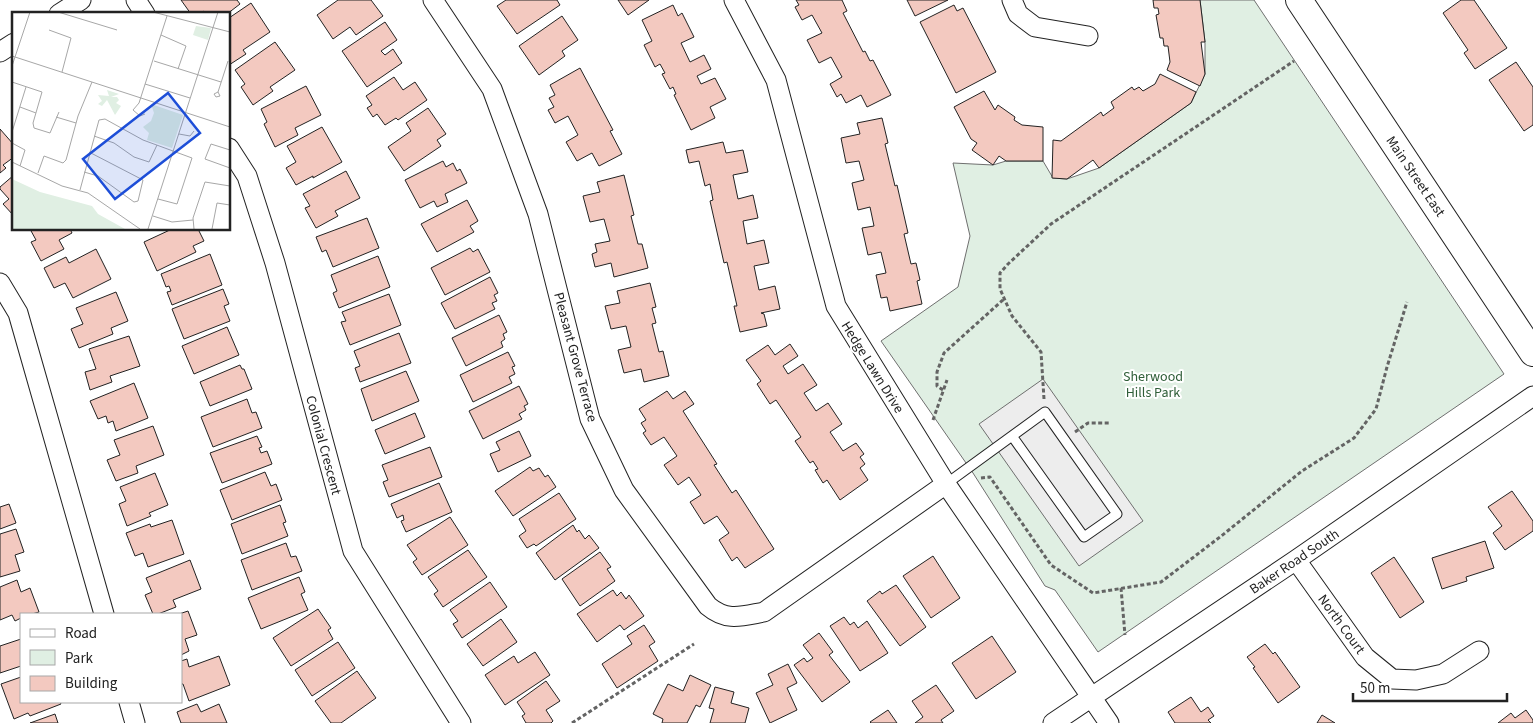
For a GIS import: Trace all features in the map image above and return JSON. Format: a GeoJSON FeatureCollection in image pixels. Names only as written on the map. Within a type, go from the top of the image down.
{"type":"FeatureCollection","features":[{"type":"Feature","properties":{"kind":"main road","name":"Main Street East"},"geometry":{"type":"LineString","coordinates":[[1299,0],[1533,353]]}},
{"type":"Feature","properties":{"kind":"street"},"geometry":{"type":"LineString","coordinates":[[63,12],[81,0]]}},
{"type":"Feature","properties":{"kind":"street"},"geometry":{"type":"LineString","coordinates":[[136,0],[144,12]]}},
{"type":"Feature","properties":{"kind":"street","name":"Pleasant Grove Terrace"},"geometry":{"type":"LineString","coordinates":[[433,0],[492,89],[538,214],[590,419],[624,490],[708,606],[716,614],[730,617],[764,612],[946,484]]}},
{"type":"Feature","properties":{"kind":"street","name":"Hedge Lawn Drive"},"geometry":{"type":"LineString","coordinates":[[734,0],[776,80],[836,306],[946,484],[1110,723]]}},
{"type":"Feature","properties":{"kind":"street"},"geometry":{"type":"LineString","coordinates":[[1012,0],[1018,14],[1035,27],[1088,36]]}},
{"type":"Feature","properties":{"kind":"street"},"geometry":{"type":"LineString","coordinates":[[0,52],[12,44]]}},
{"type":"Feature","properties":{"kind":"street","name":"Colonial Crescent"},"geometry":{"type":"LineString","coordinates":[[230,150],[247,176],[275,263],[353,552],[461,723]]}},
{"type":"Feature","properties":{"kind":"street"},"geometry":{"type":"LineString","coordinates":[[0,283],[18,313],[104,613]]}},
{"type":"Feature","properties":{"kind":"street","name":"Baker Road South"},"geometry":{"type":"LineString","coordinates":[[1053,723],[1296,560],[1533,396]]}},
{"type":"Feature","properties":{"kind":"street","name":"North Court"},"geometry":{"type":"LineString","coordinates":[[1296,560],[1365,657],[1392,678],[1416,680],[1443,674],[1479,651]]}},
{"type":"Feature","properties":{"kind":"street"},"geometry":{"type":"LineString","coordinates":[[129,703],[136,723]]}},
{"type":"Feature","properties":{"kind":"lane"},"geometry":{"type":"LineString","coordinates":[[946,484],[1012,436],[1045,412],[1117,514],[1084,537],[1012,436]]}},
{"type":"Feature","properties":{"kind":"path"},"geometry":{"type":"LineString","coordinates":[[1045,412],[1041,352],[1012,316],[1000,289],[1000,273],[1051,224],[1294,61]]}},
{"type":"Feature","properties":{"kind":"path"},"geometry":{"type":"LineString","coordinates":[[943,390],[937,386],[937,372],[944,353],[1004,299]]}},
{"type":"Feature","properties":{"kind":"path"},"geometry":{"type":"LineString","coordinates":[[972,479],[990,477],[1050,565],[1093,593],[1161,582],[1302,471],[1354,438],[1376,409],[1407,302]]}},
{"type":"Feature","properties":{"kind":"path"},"geometry":{"type":"LineString","coordinates":[[933,420],[947,380]]}},
{"type":"Feature","properties":{"kind":"path"},"geometry":{"type":"LineString","coordinates":[[1064,439],[1088,423],[1111,423]]}},
{"type":"Feature","properties":{"kind":"path"},"geometry":{"type":"LineString","coordinates":[[1122,588],[1125,635]]}},
{"type":"Feature","properties":{"kind":"path"},"geometry":{"type":"LineString","coordinates":[[572,723],[694,644]]}},
{"type":"Feature","properties":{"kind":"green space","name":"Sherwood Hills Park"},"geometry":{"type":"Polygon","coordinates":[[[1200,0],[1254,0],[1504,374],[1098,652],[1055,590],[1045,586],[973,473],[881,341],[958,287],[970,236],[953,163],[993,165],[1006,161],[1043,161],[1053,178],[1067,179],[1099,168],[1191,103],[1205,74],[1205,42],[1200,0]]]}},
{"type":"Feature","properties":{"kind":"shaded area"},"geometry":{"type":"Polygon","coordinates":[[[1043,379],[1143,521],[1079,566],[979,424],[1043,379]]]}},
{"type":"Feature","properties":{"kind":"building"},"geometry":{"type":"Polygon","coordinates":[[[181,0],[237,0],[240,4],[230,12],[190,12],[181,0]]]}},
{"type":"Feature","properties":{"kind":"building"},"geometry":{"type":"Polygon","coordinates":[[[338,0],[371,0],[383,16],[356,35],[350,27],[333,39],[317,15],[338,0]]]}},
{"type":"Feature","properties":{"kind":"building"},"geometry":{"type":"Polygon","coordinates":[[[506,0],[557,0],[560,5],[517,34],[497,6],[506,0]]]}},
{"type":"Feature","properties":{"kind":"building"},"geometry":{"type":"Polygon","coordinates":[[[618,0],[649,0],[628,15],[618,0]]]}},
{"type":"Feature","properties":{"kind":"building"},"geometry":{"type":"Polygon","coordinates":[[[796,0],[842,0],[847,11],[843,13],[863,52],[865,51],[870,61],[873,60],[891,95],[867,107],[861,95],[846,103],[841,94],[837,97],[830,84],[842,77],[831,57],[819,63],[807,40],[822,33],[812,15],[802,20],[795,7],[799,5],[796,0]]]}},
{"type":"Feature","properties":{"kind":"building"},"geometry":{"type":"Polygon","coordinates":[[[907,0],[948,0],[915,16],[907,0]]]}},
{"type":"Feature","properties":{"kind":"building"},"geometry":{"type":"Polygon","coordinates":[[[1153,0],[1200,0],[1205,42],[1201,42],[1205,74],[1200,86],[1167,70],[1170,62],[1168,46],[1164,46],[1163,38],[1160,38],[1156,15],[1159,14],[1158,8],[1154,8],[1153,0]]]}},
{"type":"Feature","properties":{"kind":"building"},"geometry":{"type":"Polygon","coordinates":[[[1461,0],[1474,0],[1507,48],[1475,69],[1464,53],[1468,50],[1443,13],[1461,0]]]}},
{"type":"Feature","properties":{"kind":"building"},"geometry":{"type":"Polygon","coordinates":[[[251,3],[270,32],[243,50],[246,54],[230,64],[230,17],[251,3]]]}},
{"type":"Feature","properties":{"kind":"building"},"geometry":{"type":"Polygon","coordinates":[[[673,5],[678,16],[682,13],[694,37],[681,43],[690,62],[704,55],[711,69],[697,76],[701,84],[715,78],[726,99],[710,107],[715,118],[691,130],[674,95],[676,94],[673,87],[670,89],[662,74],[665,73],[660,64],[655,67],[644,45],[652,41],[642,20],[673,5]]]}},
{"type":"Feature","properties":{"kind":"building"},"geometry":{"type":"Polygon","coordinates":[[[954,5],[957,11],[963,8],[996,72],[956,93],[920,22],[954,5]]]}},
{"type":"Feature","properties":{"kind":"building"},"geometry":{"type":"Polygon","coordinates":[[[562,16],[578,40],[562,51],[565,56],[539,75],[519,46],[562,16]]]}},
{"type":"Feature","properties":{"kind":"building"},"geometry":{"type":"Polygon","coordinates":[[[385,22],[397,40],[381,51],[385,55],[393,49],[402,63],[367,87],[342,51],[385,22]]]}},
{"type":"Feature","properties":{"kind":"building"},"geometry":{"type":"Polygon","coordinates":[[[275,42],[295,70],[270,87],[273,91],[253,105],[241,87],[245,84],[235,70],[275,42]]]}},
{"type":"Feature","properties":{"kind":"building"},"geometry":{"type":"Polygon","coordinates":[[[1516,62],[1533,87],[1533,125],[1524,131],[1489,80],[1516,62]]]}},
{"type":"Feature","properties":{"kind":"building"},"geometry":{"type":"Polygon","coordinates":[[[580,68],[613,130],[610,131],[622,154],[599,166],[592,153],[577,161],[566,142],[578,135],[568,116],[555,123],[548,110],[554,107],[549,98],[555,95],[550,85],[580,68]]]}},
{"type":"Feature","properties":{"kind":"building"},"geometry":{"type":"Polygon","coordinates":[[[1160,74],[1196,92],[1191,103],[1099,168],[1093,160],[1067,179],[1052,178],[1053,140],[1061,141],[1101,112],[1103,116],[1114,108],[1111,102],[1132,87],[1134,90],[1139,87],[1143,91],[1155,84],[1160,74]]]}},
{"type":"Feature","properties":{"kind":"building"},"geometry":{"type":"Polygon","coordinates":[[[394,77],[403,90],[415,82],[427,100],[398,120],[396,118],[385,125],[377,114],[373,117],[367,108],[372,105],[366,96],[394,77]]]}},
{"type":"Feature","properties":{"kind":"building"},"geometry":{"type":"Polygon","coordinates":[[[306,86],[321,115],[295,128],[298,135],[275,147],[264,124],[267,122],[261,109],[306,86]]]}},
{"type":"Feature","properties":{"kind":"building"},"geometry":{"type":"Polygon","coordinates":[[[984,91],[995,110],[998,105],[1015,117],[1014,120],[1022,125],[1043,127],[1043,161],[1006,161],[999,156],[993,165],[972,150],[977,143],[971,139],[954,107],[984,91]]]}},
{"type":"Feature","properties":{"kind":"building"},"geometry":{"type":"Polygon","coordinates":[[[428,108],[446,134],[437,140],[441,146],[404,171],[388,147],[411,131],[406,123],[428,108]]]}},
{"type":"Feature","properties":{"kind":"building"},"geometry":{"type":"Polygon","coordinates":[[[882,118],[888,143],[885,144],[908,233],[904,234],[911,264],[916,263],[920,280],[917,281],[922,304],[890,311],[887,297],[881,298],[876,275],[886,273],[881,252],[868,255],[862,228],[874,226],[870,207],[858,210],[852,183],[864,180],[859,161],[846,163],[841,138],[860,134],[857,123],[882,118]]]}},
{"type":"Feature","properties":{"kind":"building"},"geometry":{"type":"Polygon","coordinates":[[[322,127],[342,162],[296,185],[286,168],[296,162],[287,146],[322,127]]]}},
{"type":"Feature","properties":{"kind":"building"},"geometry":{"type":"Polygon","coordinates":[[[0,129],[12,143],[12,158],[3,165],[6,168],[0,173],[0,129]]]}},
{"type":"Feature","properties":{"kind":"building"},"geometry":{"type":"Polygon","coordinates":[[[723,142],[726,153],[743,150],[748,172],[733,175],[738,199],[753,195],[758,218],[743,221],[747,244],[764,240],[769,263],[754,266],[759,290],[775,286],[780,309],[761,313],[764,314],[767,326],[740,332],[734,306],[737,306],[727,262],[724,263],[710,201],[713,200],[710,184],[705,186],[699,161],[689,163],[686,150],[723,142]]]}},
{"type":"Feature","properties":{"kind":"building"},"geometry":{"type":"Polygon","coordinates":[[[443,161],[446,167],[453,163],[457,171],[460,169],[467,183],[445,194],[448,202],[437,207],[434,201],[420,208],[405,180],[443,161]]]}},
{"type":"Feature","properties":{"kind":"building"},"geometry":{"type":"Polygon","coordinates":[[[346,171],[360,198],[335,211],[338,216],[316,228],[305,208],[310,206],[303,194],[346,171]]]}},
{"type":"Feature","properties":{"kind":"building"},"geometry":{"type":"Polygon","coordinates":[[[624,175],[634,215],[631,216],[638,244],[642,244],[648,268],[614,277],[611,263],[595,267],[592,254],[597,252],[595,244],[610,241],[604,219],[590,222],[583,196],[600,192],[597,182],[624,175]]]}},
{"type":"Feature","properties":{"kind":"building"},"geometry":{"type":"Polygon","coordinates":[[[12,177],[12,214],[3,204],[9,199],[0,187],[12,177]]]}},
{"type":"Feature","properties":{"kind":"building"},"geometry":{"type":"Polygon","coordinates":[[[467,200],[478,221],[470,226],[474,232],[437,252],[421,224],[467,200]]]}},
{"type":"Feature","properties":{"kind":"building"},"geometry":{"type":"Polygon","coordinates":[[[367,218],[379,248],[333,267],[326,250],[322,252],[316,237],[367,218]]]}},
{"type":"Feature","properties":{"kind":"building"},"geometry":{"type":"Polygon","coordinates":[[[31,230],[70,230],[72,233],[59,240],[64,249],[41,261],[31,242],[36,240],[31,230]]]}},
{"type":"Feature","properties":{"kind":"building"},"geometry":{"type":"Polygon","coordinates":[[[170,230],[198,230],[204,241],[193,246],[196,252],[157,271],[144,242],[170,230]]]}},
{"type":"Feature","properties":{"kind":"building"},"geometry":{"type":"Polygon","coordinates":[[[470,248],[473,252],[478,249],[490,272],[445,295],[431,268],[470,248]]]}},
{"type":"Feature","properties":{"kind":"building"},"geometry":{"type":"Polygon","coordinates":[[[96,249],[111,279],[73,298],[65,283],[54,288],[44,268],[66,257],[69,263],[96,249]]]}},
{"type":"Feature","properties":{"kind":"building"},"geometry":{"type":"Polygon","coordinates":[[[210,254],[222,285],[172,305],[167,292],[171,291],[169,286],[166,287],[161,274],[210,254]]]}},
{"type":"Feature","properties":{"kind":"building"},"geometry":{"type":"Polygon","coordinates":[[[378,256],[390,287],[339,308],[333,293],[337,291],[331,275],[378,256]]]}},
{"type":"Feature","properties":{"kind":"building"},"geometry":{"type":"Polygon","coordinates":[[[490,277],[498,293],[494,295],[497,301],[492,303],[495,309],[455,329],[441,303],[490,277]]]}},
{"type":"Feature","properties":{"kind":"building"},"geometry":{"type":"Polygon","coordinates":[[[650,283],[656,307],[652,308],[656,323],[652,324],[659,352],[663,351],[669,376],[644,382],[641,369],[624,373],[618,350],[631,347],[626,326],[611,329],[605,306],[620,303],[617,291],[650,283]]]}},
{"type":"Feature","properties":{"kind":"building"},"geometry":{"type":"Polygon","coordinates":[[[223,289],[229,304],[224,306],[230,321],[184,339],[172,309],[223,289]]]}},
{"type":"Feature","properties":{"kind":"building"},"geometry":{"type":"Polygon","coordinates":[[[116,292],[128,321],[111,328],[113,334],[79,348],[71,329],[83,324],[76,308],[116,292]]]}},
{"type":"Feature","properties":{"kind":"building"},"geometry":{"type":"Polygon","coordinates":[[[389,294],[401,325],[350,345],[341,322],[346,321],[342,312],[389,294]]]}},
{"type":"Feature","properties":{"kind":"building"},"geometry":{"type":"Polygon","coordinates":[[[499,315],[507,332],[503,334],[505,339],[501,342],[503,347],[466,366],[452,338],[499,315]]]}},
{"type":"Feature","properties":{"kind":"building"},"geometry":{"type":"Polygon","coordinates":[[[227,327],[239,355],[194,374],[182,346],[227,327]]]}},
{"type":"Feature","properties":{"kind":"building"},"geometry":{"type":"Polygon","coordinates":[[[399,333],[411,363],[360,382],[355,368],[360,366],[354,351],[399,333]]]}},
{"type":"Feature","properties":{"kind":"building"},"geometry":{"type":"Polygon","coordinates":[[[129,336],[140,366],[110,376],[112,382],[90,390],[85,372],[96,369],[89,349],[129,336]]]}},
{"type":"Feature","properties":{"kind":"building"},"geometry":{"type":"Polygon","coordinates":[[[790,344],[798,356],[783,366],[788,374],[803,364],[817,385],[804,393],[816,411],[828,403],[842,424],[830,432],[843,451],[856,443],[864,454],[860,457],[865,464],[860,468],[868,480],[840,500],[827,480],[823,483],[815,470],[818,469],[813,461],[810,463],[795,441],[801,437],[776,400],[770,404],[757,384],[761,381],[746,360],[768,345],[775,355],[790,344]]]}},
{"type":"Feature","properties":{"kind":"building"},"geometry":{"type":"Polygon","coordinates":[[[508,352],[515,366],[512,367],[515,374],[509,377],[512,383],[473,402],[460,375],[508,352]]]}},
{"type":"Feature","properties":{"kind":"building"},"geometry":{"type":"Polygon","coordinates":[[[240,365],[244,369],[252,389],[210,406],[200,382],[240,365]]]}},
{"type":"Feature","properties":{"kind":"building"},"geometry":{"type":"Polygon","coordinates":[[[406,371],[419,401],[372,421],[361,389],[406,371]]]}},
{"type":"Feature","properties":{"kind":"building"},"geometry":{"type":"Polygon","coordinates":[[[134,383],[148,418],[116,431],[113,421],[108,423],[106,416],[98,419],[90,401],[134,383]]]}},
{"type":"Feature","properties":{"kind":"building"},"geometry":{"type":"Polygon","coordinates":[[[519,386],[528,404],[524,406],[526,410],[519,414],[522,419],[483,439],[469,411],[519,386]]]}},
{"type":"Feature","properties":{"kind":"building"},"geometry":{"type":"Polygon","coordinates":[[[667,391],[673,399],[685,391],[694,404],[683,411],[717,464],[714,465],[732,493],[736,490],[774,549],[745,568],[737,557],[732,561],[719,540],[729,533],[717,516],[704,524],[690,502],[701,495],[689,477],[678,485],[664,465],[677,456],[664,437],[651,445],[643,433],[646,431],[641,423],[646,420],[639,409],[667,391]]]}},
{"type":"Feature","properties":{"kind":"building"},"geometry":{"type":"Polygon","coordinates":[[[247,399],[252,413],[256,412],[262,428],[213,447],[201,417],[247,399]]]}},
{"type":"Feature","properties":{"kind":"building"},"geometry":{"type":"Polygon","coordinates":[[[415,413],[425,437],[385,454],[375,430],[415,413]]]}},
{"type":"Feature","properties":{"kind":"building"},"geometry":{"type":"Polygon","coordinates":[[[153,426],[164,455],[136,466],[138,473],[116,481],[107,460],[120,455],[114,440],[153,426]]]}},
{"type":"Feature","properties":{"kind":"building"},"geometry":{"type":"Polygon","coordinates":[[[519,431],[531,456],[498,472],[490,454],[500,450],[496,442],[519,431]]]}},
{"type":"Feature","properties":{"kind":"building"},"geometry":{"type":"Polygon","coordinates":[[[257,436],[262,447],[259,448],[261,453],[267,451],[272,464],[222,483],[210,453],[257,436]]]}},
{"type":"Feature","properties":{"kind":"building"},"geometry":{"type":"Polygon","coordinates":[[[430,447],[442,477],[389,497],[383,482],[388,480],[382,465],[430,447]]]}},
{"type":"Feature","properties":{"kind":"building"},"geometry":{"type":"Polygon","coordinates":[[[530,467],[533,471],[539,468],[545,477],[548,475],[556,487],[513,516],[495,491],[530,467]]]}},
{"type":"Feature","properties":{"kind":"building"},"geometry":{"type":"Polygon","coordinates":[[[265,472],[271,486],[276,484],[282,500],[232,520],[220,490],[265,472]]]}},
{"type":"Feature","properties":{"kind":"building"},"geometry":{"type":"Polygon","coordinates":[[[155,473],[168,505],[149,513],[151,516],[127,526],[119,504],[126,501],[120,487],[155,473]]]}},
{"type":"Feature","properties":{"kind":"building"},"geometry":{"type":"Polygon","coordinates":[[[439,483],[452,512],[406,532],[401,521],[404,520],[403,515],[397,518],[391,504],[439,483]]]}},
{"type":"Feature","properties":{"kind":"building"},"geometry":{"type":"Polygon","coordinates":[[[1512,491],[1533,521],[1533,531],[1505,550],[1493,533],[1502,526],[1488,507],[1512,491]]]}},
{"type":"Feature","properties":{"kind":"building"},"geometry":{"type":"Polygon","coordinates":[[[559,493],[576,519],[536,546],[534,544],[527,548],[519,536],[526,531],[519,519],[559,493]]]}},
{"type":"Feature","properties":{"kind":"building"},"geometry":{"type":"Polygon","coordinates":[[[9,504],[16,523],[0,529],[0,507],[9,504]]]}},
{"type":"Feature","properties":{"kind":"building"},"geometry":{"type":"Polygon","coordinates":[[[280,505],[286,522],[283,523],[288,536],[242,554],[231,524],[280,505]]]}},
{"type":"Feature","properties":{"kind":"building"},"geometry":{"type":"Polygon","coordinates":[[[450,517],[468,545],[422,575],[413,562],[417,559],[407,545],[450,517]]]}},
{"type":"Feature","properties":{"kind":"building"},"geometry":{"type":"Polygon","coordinates":[[[172,520],[184,554],[148,567],[143,553],[135,556],[126,533],[150,524],[151,527],[172,520]]]}},
{"type":"Feature","properties":{"kind":"building"},"geometry":{"type":"Polygon","coordinates":[[[573,525],[577,532],[579,530],[585,539],[589,535],[599,548],[555,580],[536,553],[573,525]]]}},
{"type":"Feature","properties":{"kind":"building"},"geometry":{"type":"Polygon","coordinates":[[[16,529],[24,552],[15,555],[20,571],[0,577],[0,534],[16,529]]]}},
{"type":"Feature","properties":{"kind":"building"},"geometry":{"type":"Polygon","coordinates":[[[1485,541],[1494,568],[1466,577],[1467,581],[1442,589],[1432,558],[1485,541]]]}},
{"type":"Feature","properties":{"kind":"building"},"geometry":{"type":"Polygon","coordinates":[[[286,543],[291,557],[296,556],[302,571],[252,590],[241,560],[286,543]]]}},
{"type":"Feature","properties":{"kind":"building"},"geometry":{"type":"Polygon","coordinates":[[[468,550],[487,577],[443,607],[434,594],[438,591],[428,577],[468,550]]]}},
{"type":"Feature","properties":{"kind":"building"},"geometry":{"type":"Polygon","coordinates":[[[600,552],[611,567],[607,569],[615,581],[580,606],[562,579],[600,552]]]}},
{"type":"Feature","properties":{"kind":"building"},"geometry":{"type":"Polygon","coordinates":[[[933,556],[960,598],[931,618],[903,576],[933,556]]]}},
{"type":"Feature","properties":{"kind":"building"},"geometry":{"type":"Polygon","coordinates":[[[1394,557],[1424,602],[1400,618],[1371,573],[1394,557]]]}},
{"type":"Feature","properties":{"kind":"building"},"geometry":{"type":"Polygon","coordinates":[[[190,560],[201,589],[173,600],[176,607],[161,613],[153,613],[145,595],[152,592],[146,578],[190,560]]]}},
{"type":"Feature","properties":{"kind":"building"},"geometry":{"type":"Polygon","coordinates":[[[299,577],[305,592],[301,594],[308,610],[261,629],[248,598],[299,577]]]}},
{"type":"Feature","properties":{"kind":"building"},"geometry":{"type":"Polygon","coordinates":[[[17,580],[21,592],[30,588],[39,612],[20,613],[20,618],[15,621],[12,615],[0,620],[0,587],[17,580]]]}},
{"type":"Feature","properties":{"kind":"building"},"geometry":{"type":"Polygon","coordinates":[[[490,582],[507,607],[462,638],[453,624],[458,621],[450,610],[490,582]]]}},
{"type":"Feature","properties":{"kind":"building"},"geometry":{"type":"Polygon","coordinates":[[[896,585],[926,627],[900,646],[867,601],[880,591],[882,594],[896,585]]]}},
{"type":"Feature","properties":{"kind":"building"},"geometry":{"type":"Polygon","coordinates":[[[613,590],[617,596],[621,592],[626,599],[629,595],[644,616],[624,630],[620,625],[597,642],[577,614],[613,590]]]}},
{"type":"Feature","properties":{"kind":"building"},"geometry":{"type":"Polygon","coordinates":[[[318,609],[331,628],[328,630],[333,639],[291,666],[273,638],[318,609]]]}},
{"type":"Feature","properties":{"kind":"building"},"geometry":{"type":"Polygon","coordinates":[[[188,611],[197,635],[185,639],[189,651],[182,654],[182,613],[188,611]]]}},
{"type":"Feature","properties":{"kind":"building"},"geometry":{"type":"Polygon","coordinates":[[[844,617],[850,625],[854,622],[858,628],[867,621],[888,653],[860,671],[830,626],[844,617]]]}},
{"type":"Feature","properties":{"kind":"building"},"geometry":{"type":"Polygon","coordinates":[[[501,619],[517,642],[483,666],[467,644],[501,619]]]}},
{"type":"Feature","properties":{"kind":"building"},"geometry":{"type":"Polygon","coordinates":[[[644,625],[655,642],[649,646],[658,661],[617,688],[602,664],[632,644],[627,636],[644,625]]]}},
{"type":"Feature","properties":{"kind":"building"},"geometry":{"type":"Polygon","coordinates":[[[819,633],[833,652],[829,655],[850,682],[822,702],[794,665],[804,658],[807,662],[813,658],[803,645],[819,633]]]}},
{"type":"Feature","properties":{"kind":"building"},"geometry":{"type":"Polygon","coordinates":[[[992,636],[1016,672],[976,699],[952,663],[992,636]]]}},
{"type":"Feature","properties":{"kind":"building"},"geometry":{"type":"Polygon","coordinates":[[[20,639],[20,666],[0,673],[0,646],[20,639]]]}},
{"type":"Feature","properties":{"kind":"building"},"geometry":{"type":"Polygon","coordinates":[[[338,642],[355,668],[312,696],[295,670],[338,642]]]}},
{"type":"Feature","properties":{"kind":"building"},"geometry":{"type":"Polygon","coordinates":[[[1265,644],[1273,654],[1275,652],[1300,687],[1278,703],[1247,657],[1265,644]]]}},
{"type":"Feature","properties":{"kind":"building"},"geometry":{"type":"Polygon","coordinates":[[[535,652],[550,675],[505,705],[485,675],[514,656],[518,663],[535,652]]]}},
{"type":"Feature","properties":{"kind":"building"},"geometry":{"type":"Polygon","coordinates":[[[219,656],[230,685],[189,701],[182,684],[182,661],[187,659],[189,667],[219,656]]]}},
{"type":"Feature","properties":{"kind":"building"},"geometry":{"type":"Polygon","coordinates":[[[788,664],[797,683],[787,688],[797,710],[770,723],[756,693],[773,685],[768,674],[788,664]]]}},
{"type":"Feature","properties":{"kind":"building"},"geometry":{"type":"Polygon","coordinates":[[[357,671],[376,698],[341,723],[331,723],[315,701],[357,671]]]}},
{"type":"Feature","properties":{"kind":"building"},"geometry":{"type":"Polygon","coordinates":[[[690,675],[711,685],[700,707],[696,705],[687,723],[662,723],[663,719],[653,714],[668,684],[683,691],[690,675]]]}},
{"type":"Feature","properties":{"kind":"building"},"geometry":{"type":"Polygon","coordinates":[[[20,677],[20,703],[61,704],[30,716],[28,713],[14,719],[1,684],[20,677]]]}},
{"type":"Feature","properties":{"kind":"building"},"geometry":{"type":"Polygon","coordinates":[[[546,681],[560,701],[546,710],[553,721],[551,723],[526,723],[522,716],[525,714],[517,702],[546,681]]]}},
{"type":"Feature","properties":{"kind":"building"},"geometry":{"type":"Polygon","coordinates":[[[936,685],[954,711],[941,720],[943,723],[915,723],[923,717],[912,701],[936,685]]]}},
{"type":"Feature","properties":{"kind":"building"},"geometry":{"type":"Polygon","coordinates":[[[715,687],[734,692],[731,703],[749,708],[745,723],[710,723],[714,709],[709,708],[715,687]]]}},
{"type":"Feature","properties":{"kind":"building"},"geometry":{"type":"Polygon","coordinates":[[[1191,697],[1201,712],[1208,707],[1214,716],[1208,720],[1211,723],[1175,723],[1168,712],[1191,697]]]}},
{"type":"Feature","properties":{"kind":"building"},"geometry":{"type":"Polygon","coordinates":[[[197,704],[201,712],[219,704],[227,723],[181,723],[177,712],[197,704]]]}},
{"type":"Feature","properties":{"kind":"building"},"geometry":{"type":"Polygon","coordinates":[[[888,710],[897,723],[870,722],[888,710]]]}},
{"type":"Feature","properties":{"kind":"building"},"geometry":{"type":"Polygon","coordinates":[[[1526,710],[1533,723],[1498,723],[1511,713],[1515,718],[1526,710]]]}},
{"type":"Feature","properties":{"kind":"building"},"geometry":{"type":"Polygon","coordinates":[[[55,714],[58,723],[30,723],[55,714]]]}},
{"type":"Feature","properties":{"kind":"building"},"geometry":{"type":"Polygon","coordinates":[[[1322,715],[1335,723],[1317,723],[1322,715]]]}}]}
